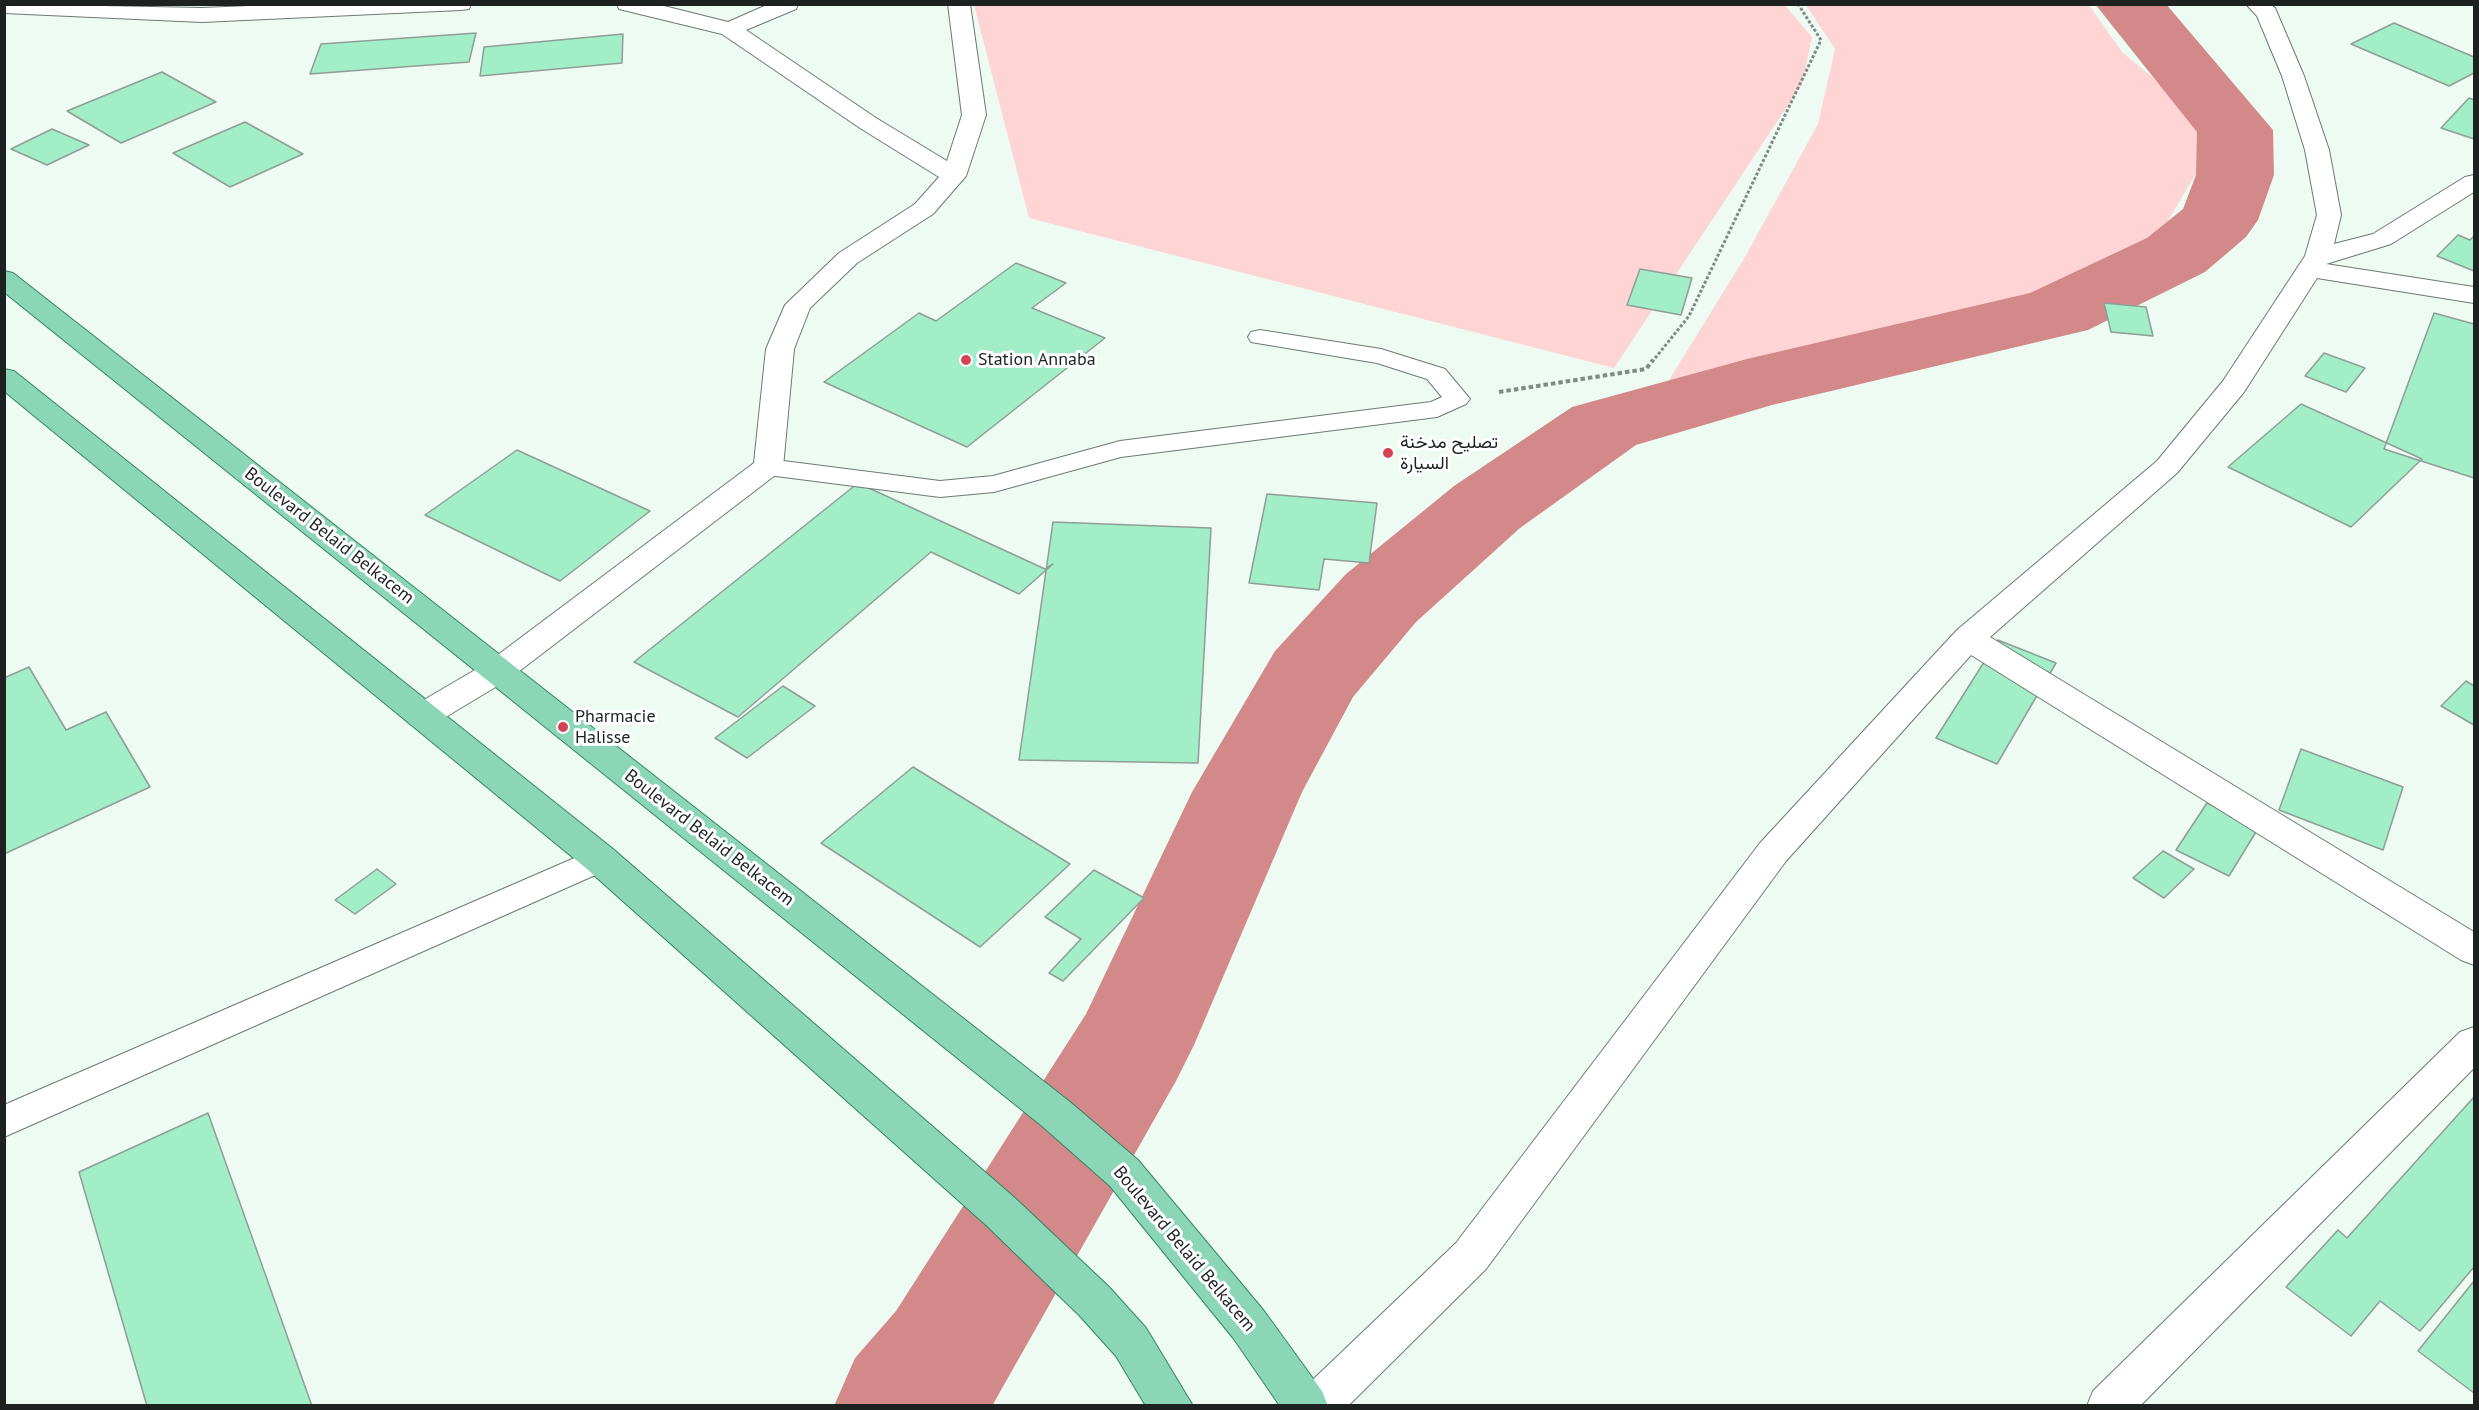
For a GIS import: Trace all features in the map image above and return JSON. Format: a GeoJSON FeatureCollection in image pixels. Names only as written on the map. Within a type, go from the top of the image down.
{"type":"FeatureCollection","features":[{"type":"Feature","properties":{"kind":"main road","name":"Boulevard Belaid Belkacem"},"geometry":{"type":"LineString","coordinates":[[4,279],[1056,1114],[1124,1173],[1249,1325],[1306,1406]]}},
{"type":"Feature","properties":{"kind":"main road"},"geometry":{"type":"LineString","coordinates":[[4,378],[600,859],[1001,1212],[1094,1301],[1131,1342],[1171,1406]]}},
{"type":"Feature","properties":{"kind":"street"},"geometry":{"type":"LineString","coordinates":[[4,7],[202,15],[461,4]]}},
{"type":"Feature","properties":{"kind":"street"},"geometry":{"type":"LineString","coordinates":[[627,4],[730,29],[868,123],[954,176]]}},
{"type":"Feature","properties":{"kind":"street"},"geometry":{"type":"LineString","coordinates":[[730,29],[788,4]]}},
{"type":"Feature","properties":{"kind":"street"},"geometry":{"type":"LineString","coordinates":[[422,716],[498,671],[768,467],[780,349],[798,305],[848,258],[924,209],[954,176],[974,115],[959,4]]}},
{"type":"Feature","properties":{"kind":"street"},"geometry":{"type":"LineString","coordinates":[[1317,1406],[1471,1256],[1773,852],[1968,638],[2167,467],[2234,386],[2314,262],[2329,215],[2317,150],[2293,76],[2266,13],[2256,4]]}},
{"type":"Feature","properties":{"kind":"street"},"geometry":{"type":"LineString","coordinates":[[2314,262],[2382,239],[2475,182]]}},
{"type":"Feature","properties":{"kind":"street"},"geometry":{"type":"LineString","coordinates":[[2314,262],[2475,295]]}},
{"type":"Feature","properties":{"kind":"street"},"geometry":{"type":"LineString","coordinates":[[1968,638],[2475,950]]}},
{"type":"Feature","properties":{"kind":"street"},"geometry":{"type":"LineString","coordinates":[[2109,1406],[2475,1043]]}},
{"type":"Feature","properties":{"kind":"lane"},"geometry":{"type":"LineString","coordinates":[[768,467],[940,489],[994,484],[1120,449],[1437,409],[1457,399],[1436,374],[1381,356],[1260,337]]}},
{"type":"Feature","properties":{"kind":"lane"},"geometry":{"type":"LineString","coordinates":[[4,1122],[600,859]]}},
{"type":"Feature","properties":{"kind":"path"},"geometry":{"type":"LineString","coordinates":[[1457,399],[1646,369],[1689,316],[1821,40],[1798,4]]}},
{"type":"Feature","properties":{"kind":"shaded area"},"geometry":{"type":"Polygon","coordinates":[[[1784,4],[1812,37],[1802,84],[1614,368],[1029,218],[974,5],[1784,4]]]}},
{"type":"Feature","properties":{"kind":"shaded area"},"geometry":{"type":"Polygon","coordinates":[[[1806,5],[2089,5],[2122,52],[2200,117],[2210,150],[2163,229],[2042,300],[1658,398],[1745,257],[1818,124],[1835,49],[1806,5]]]}},
{"type":"Feature","properties":{"kind":"building"},"geometry":{"type":"Polygon","coordinates":[[[2394,23],[2474,57],[2474,73],[2449,86],[2351,44],[2394,23]]]}},
{"type":"Feature","properties":{"kind":"building"},"geometry":{"type":"Polygon","coordinates":[[[476,33],[469,62],[310,74],[321,44],[476,33]]]}},
{"type":"Feature","properties":{"kind":"building"},"geometry":{"type":"Polygon","coordinates":[[[623,34],[622,63],[480,76],[484,47],[623,34]]]}},
{"type":"Feature","properties":{"kind":"building"},"geometry":{"type":"Polygon","coordinates":[[[162,72],[216,102],[121,143],[67,111],[162,72]]]}},
{"type":"Feature","properties":{"kind":"building"},"geometry":{"type":"Polygon","coordinates":[[[2469,98],[2474,100],[2474,139],[2441,128],[2469,98]]]}},
{"type":"Feature","properties":{"kind":"building"},"geometry":{"type":"Polygon","coordinates":[[[245,122],[303,154],[230,187],[173,153],[245,122]]]}},
{"type":"Feature","properties":{"kind":"building"},"geometry":{"type":"Polygon","coordinates":[[[52,129],[89,145],[47,165],[11,149],[52,129]]]}},
{"type":"Feature","properties":{"kind":"building"},"geometry":{"type":"Polygon","coordinates":[[[2458,235],[2470,240],[2474,236],[2474,271],[2437,256],[2458,235]]]}},
{"type":"Feature","properties":{"kind":"building","name":"Station Annaba"},"geometry":{"type":"Polygon","coordinates":[[[1016,263],[1066,283],[1032,308],[1105,338],[967,447],[824,382],[919,313],[936,321],[1016,263]]]}},
{"type":"Feature","properties":{"kind":"building"},"geometry":{"type":"Polygon","coordinates":[[[1640,269],[1692,278],[1681,315],[1627,305],[1640,269]]]}},
{"type":"Feature","properties":{"kind":"building"},"geometry":{"type":"Polygon","coordinates":[[[2104,303],[2146,307],[2153,336],[2111,332],[2104,303]]]}},
{"type":"Feature","properties":{"kind":"building"},"geometry":{"type":"Polygon","coordinates":[[[2434,313],[2474,324],[2474,478],[2384,449],[2434,313]]]}},
{"type":"Feature","properties":{"kind":"building"},"geometry":{"type":"Polygon","coordinates":[[[2324,353],[2365,368],[2346,392],[2305,376],[2324,353]]]}},
{"type":"Feature","properties":{"kind":"building"},"geometry":{"type":"Polygon","coordinates":[[[2301,404],[2422,459],[2351,527],[2228,467],[2301,404]]]}},
{"type":"Feature","properties":{"kind":"building"},"geometry":{"type":"Polygon","coordinates":[[[517,450],[650,511],[560,581],[425,515],[517,450]]]}},
{"type":"Feature","properties":{"kind":"building"},"geometry":{"type":"Polygon","coordinates":[[[858,483],[1045,569],[1053,564],[1019,594],[931,552],[738,717],[634,662],[858,483]]]}},
{"type":"Feature","properties":{"kind":"building"},"geometry":{"type":"Polygon","coordinates":[[[1267,494],[1377,503],[1369,563],[1324,559],[1319,590],[1249,583],[1267,494]]]}},
{"type":"Feature","properties":{"kind":"building"},"geometry":{"type":"Polygon","coordinates":[[[1053,522],[1211,528],[1198,763],[1019,760],[1053,522]]]}},
{"type":"Feature","properties":{"kind":"building"},"geometry":{"type":"Polygon","coordinates":[[[1998,640],[2056,663],[1997,764],[1936,738],[1998,640]]]}},
{"type":"Feature","properties":{"kind":"building"},"geometry":{"type":"Polygon","coordinates":[[[29,667],[66,730],[106,712],[150,787],[4,854],[4,678],[29,667]]]}},
{"type":"Feature","properties":{"kind":"building"},"geometry":{"type":"Polygon","coordinates":[[[2466,681],[2474,686],[2474,725],[2441,706],[2466,681]]]}},
{"type":"Feature","properties":{"kind":"building"},"geometry":{"type":"Polygon","coordinates":[[[783,686],[815,706],[747,758],[715,738],[783,686]]]}},
{"type":"Feature","properties":{"kind":"building"},"geometry":{"type":"Polygon","coordinates":[[[2301,749],[2403,787],[2383,850],[2279,810],[2301,749]]]}},
{"type":"Feature","properties":{"kind":"building"},"geometry":{"type":"Polygon","coordinates":[[[913,767],[1070,864],[980,947],[821,843],[913,767]]]}},
{"type":"Feature","properties":{"kind":"building"},"geometry":{"type":"Polygon","coordinates":[[[2207,803],[2259,827],[2229,876],[2176,850],[2207,803]]]}},
{"type":"Feature","properties":{"kind":"building"},"geometry":{"type":"Polygon","coordinates":[[[2163,851],[2194,869],[2164,898],[2133,878],[2163,851]]]}},
{"type":"Feature","properties":{"kind":"building"},"geometry":{"type":"Polygon","coordinates":[[[377,869],[396,884],[355,914],[335,900],[377,869]]]}},
{"type":"Feature","properties":{"kind":"building"},"geometry":{"type":"Polygon","coordinates":[[[1094,870],[1144,898],[1063,981],[1049,973],[1081,939],[1045,917],[1094,870]]]}},
{"type":"Feature","properties":{"kind":"building"},"geometry":{"type":"Polygon","coordinates":[[[2474,1097],[2474,1267],[2420,1331],[2380,1301],[2351,1336],[2286,1287],[2338,1230],[2347,1238],[2474,1097]]]}},
{"type":"Feature","properties":{"kind":"building"},"geometry":{"type":"Polygon","coordinates":[[[208,1113],[312,1406],[147,1406],[79,1172],[208,1113]]]}},
{"type":"Feature","properties":{"kind":"building"},"geometry":{"type":"Polygon","coordinates":[[[2474,1281],[2474,1393],[2418,1351],[2474,1281]]]}},
{"type":"Feature","properties":{"kind":"waterway"},"geometry":{"type":"LineString","coordinates":[[905,1406],[945,1357],[1133,1045],[1247,792],[1312,676],[1381,598],[1487,507],[1604,426],[1747,385],[2058,312],[2176,255],[2218,220],[2235,175],[2235,130],[2129,4]]}},
{"type":"Feature","properties":{"kind":"place","name":"Station Annaba"},"geometry":{"type":"Point","coordinates":[966,360]}},
{"type":"Feature","properties":{"kind":"place","name":"تصليح مدخنة السيارة"},"geometry":{"type":"Point","coordinates":[1388,453]}},
{"type":"Feature","properties":{"kind":"place","name":"Pharmacie Halisse"},"geometry":{"type":"Point","coordinates":[563,727]}}]}
